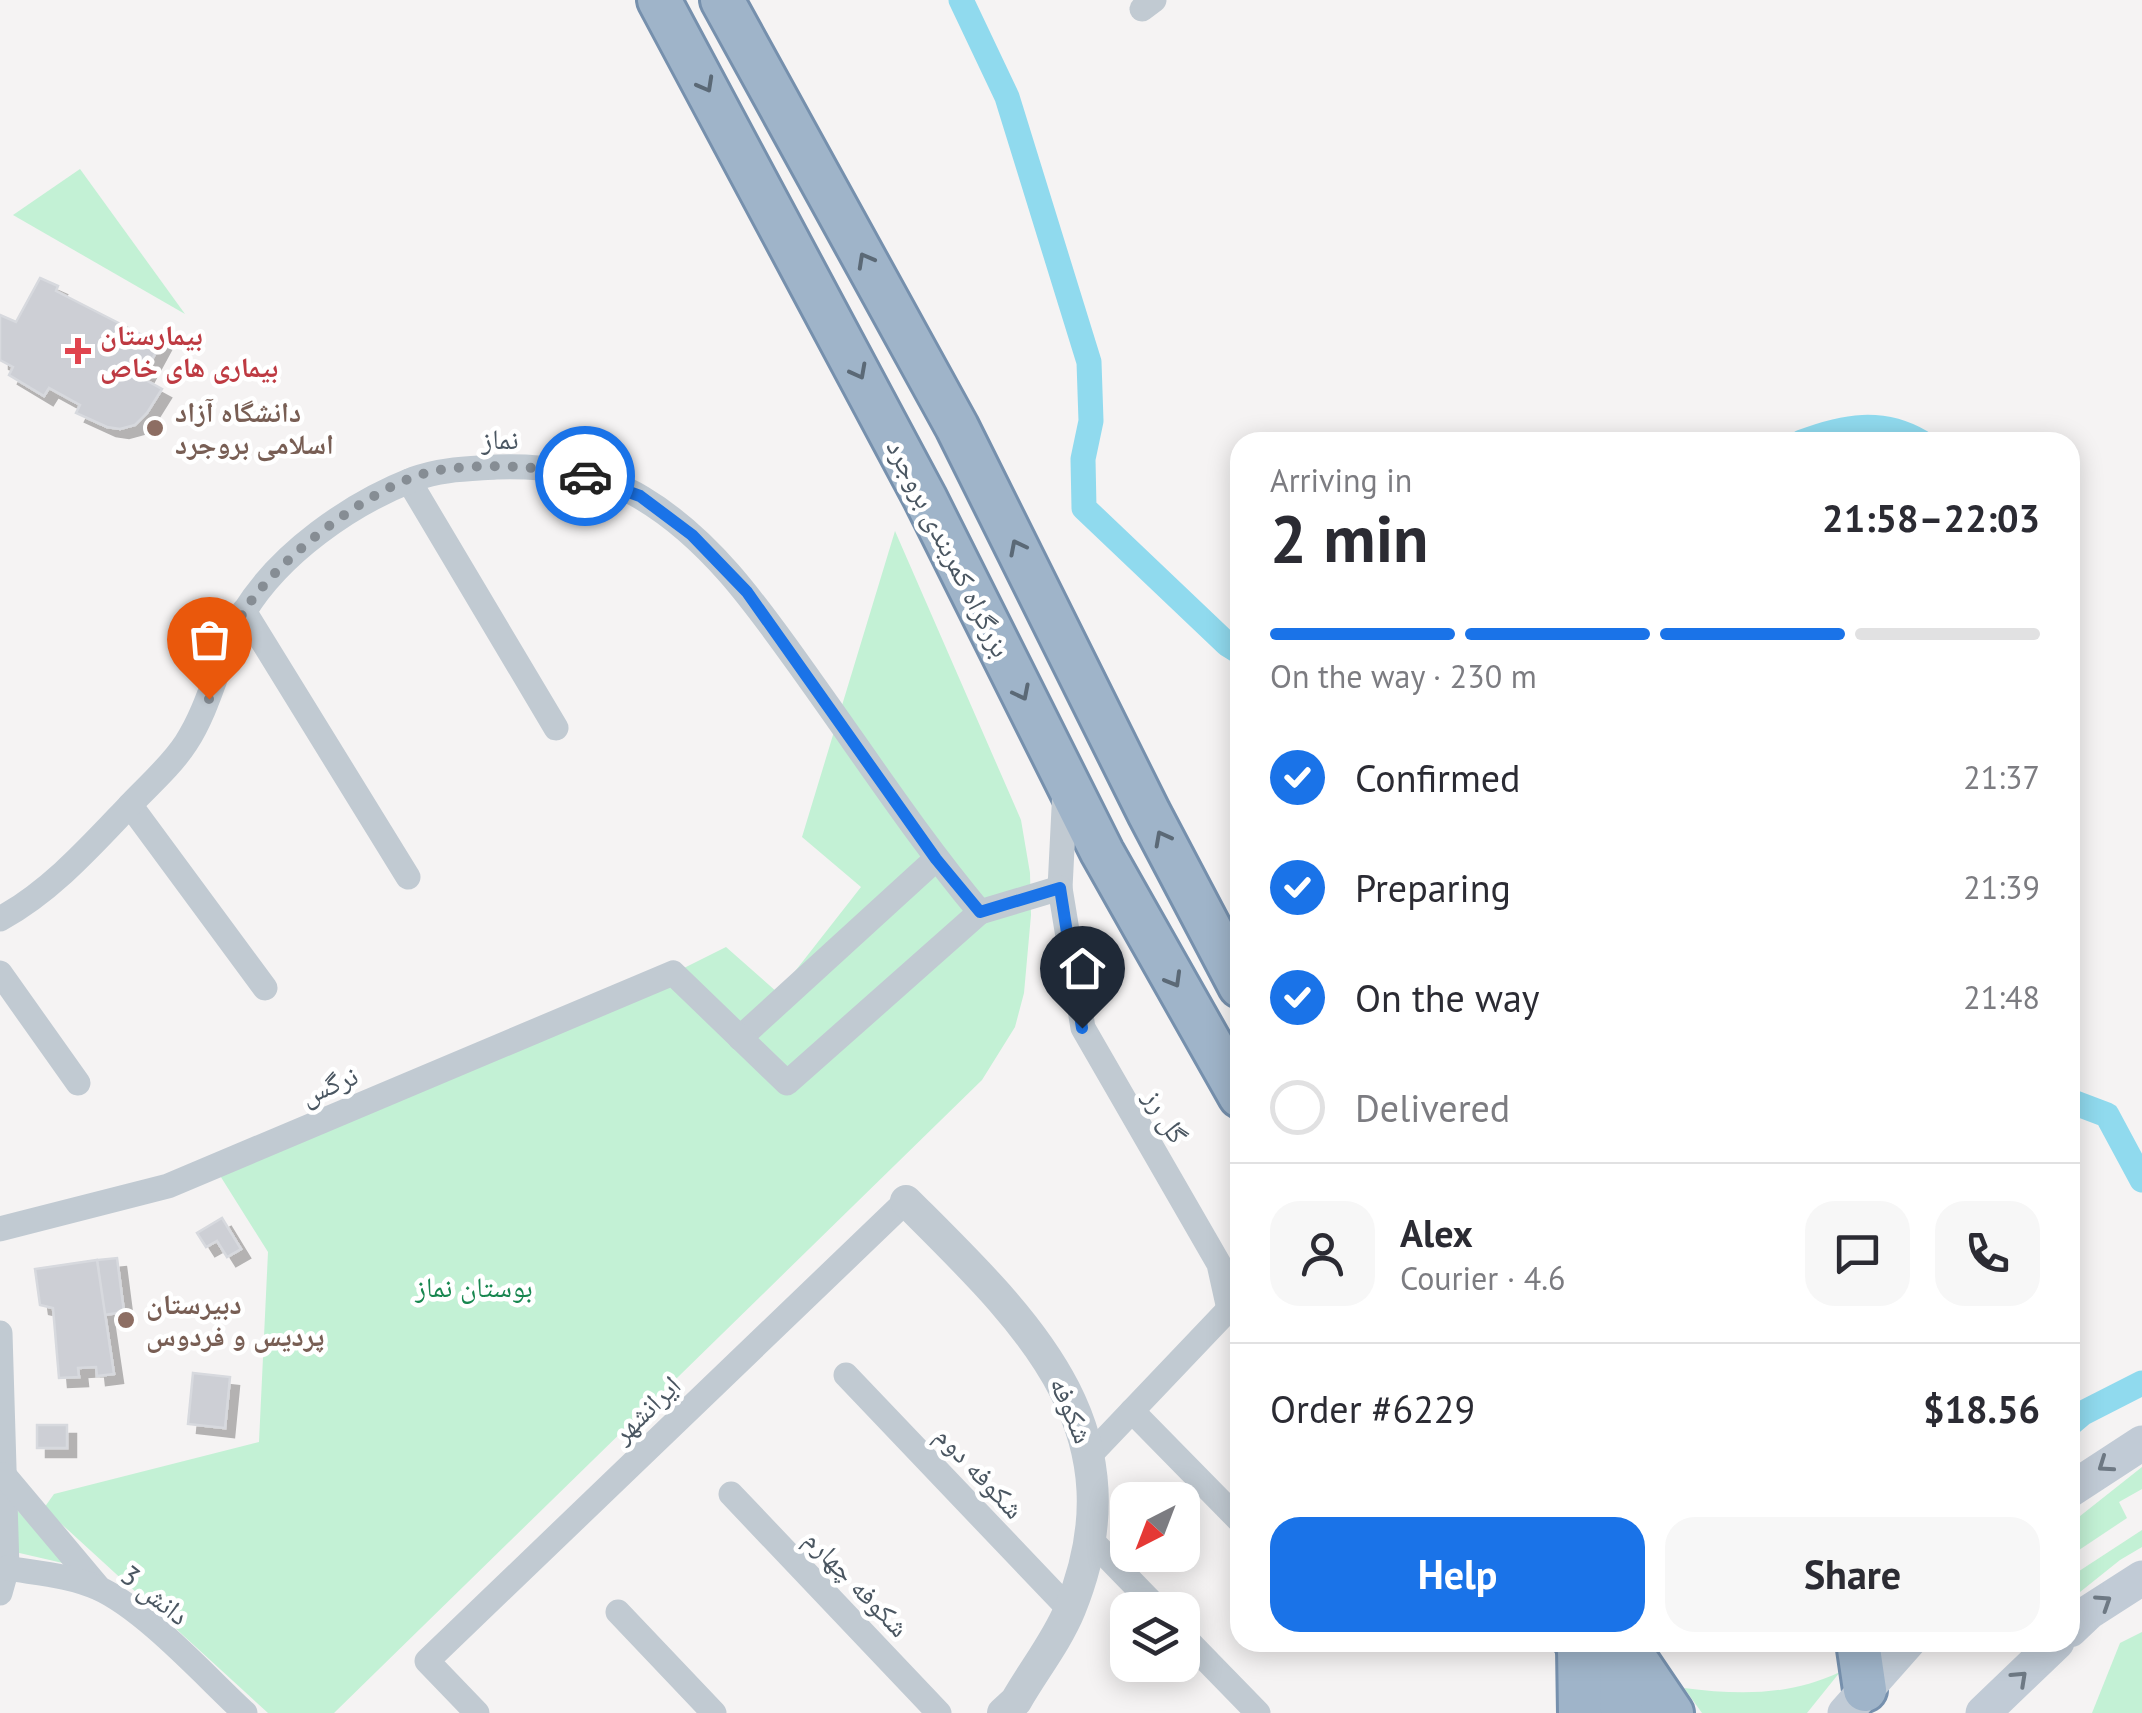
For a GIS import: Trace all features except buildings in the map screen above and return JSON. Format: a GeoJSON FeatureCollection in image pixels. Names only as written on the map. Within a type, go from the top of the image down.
{"type":"FeatureCollection","features":[{"type":"Feature","properties":{"kind":"highway","name":"بزرگراه کمربندی بروجرد"},"geometry":{"type":"LineString","coordinates":[[658,0],[924,498],[1102,852],[1230,1078]]}},
{"type":"Feature","properties":{"kind":"highway"},"geometry":{"type":"LineString","coordinates":[[722,0],[956,427],[1230,967]]}},
{"type":"Feature","properties":{"kind":"highway"},"geometry":{"type":"LineString","coordinates":[[1578,1652],[1580,1713]]}},
{"type":"Feature","properties":{"kind":"highway"},"geometry":{"type":"LineString","coordinates":[[1586,1652],[1653,1707]]}},
{"type":"Feature","properties":{"kind":"highway"},"geometry":{"type":"LineString","coordinates":[[1628,1652],[1653,1707]]}},
{"type":"Feature","properties":{"kind":"highway"},"geometry":{"type":"LineString","coordinates":[[1653,1707],[1660,1652]]}},
{"type":"Feature","properties":{"kind":"highway"},"geometry":{"type":"LineString","coordinates":[[1855,1702],[1858,1652]]}},
{"type":"Feature","properties":{"kind":"main road"},"geometry":{"type":"LineString","coordinates":[[2080,1483],[2142,1442]]}},
{"type":"Feature","properties":{"kind":"main road"},"geometry":{"type":"LineString","coordinates":[[2080,1621],[2142,1578]]}},
{"type":"Feature","properties":{"kind":"main road"},"geometry":{"type":"LineString","coordinates":[[1855,1702],[1899,1652]]}},
{"type":"Feature","properties":{"kind":"main road"},"geometry":{"type":"LineString","coordinates":[[1982,1713],[2046,1652]]}},
{"type":"Feature","properties":{"kind":"street","name":"نماز"},"geometry":{"type":"LineString","coordinates":[[0,919],[41,894],[186,744],[209,699],[222,657],[244,611],[273,575],[317,536],[378,493],[436,470],[515,466],[582,475],[640,496],[692,535],[747,592],[936,859],[980,912]]}},
{"type":"Feature","properties":{"kind":"street"},"geometry":{"type":"LineString","coordinates":[[410,481],[556,728]]}},
{"type":"Feature","properties":{"kind":"street"},"geometry":{"type":"LineString","coordinates":[[244,611],[408,877]]}},
{"type":"Feature","properties":{"kind":"street","name":"گل رز"},"geometry":{"type":"LineString","coordinates":[[1065,780],[1060,888],[1082,1028],[1219,1264],[1230,1296]]}},
{"type":"Feature","properties":{"kind":"street"},"geometry":{"type":"LineString","coordinates":[[130,806],[265,988]]}},
{"type":"Feature","properties":{"kind":"street"},"geometry":{"type":"LineString","coordinates":[[936,859],[740,1038],[788,1083],[980,912],[1060,888]]}},
{"type":"Feature","properties":{"kind":"street","name":"نرگس"},"geometry":{"type":"LineString","coordinates":[[0,1229],[168,1186],[673,972],[740,1038]]}},
{"type":"Feature","properties":{"kind":"street"},"geometry":{"type":"LineString","coordinates":[[0,973],[78,1083]]}},
{"type":"Feature","properties":{"kind":"street","name":"شکوفه"},"geometry":{"type":"LineString","coordinates":[[906,1201],[1002,1297],[1057,1370],[1091,1454],[1091,1540],[1070,1610],[1015,1709]]}},
{"type":"Feature","properties":{"kind":"street","name":"ایرانشهر"},"geometry":{"type":"LineString","coordinates":[[477,1713],[427,1661],[906,1201]]}},
{"type":"Feature","properties":{"kind":"street"},"geometry":{"type":"LineString","coordinates":[[1091,1454],[1230,1312]]}},
{"type":"Feature","properties":{"kind":"street"},"geometry":{"type":"LineString","coordinates":[[0,1332],[3,1580]]}},
{"type":"Feature","properties":{"kind":"street","name":"شکوفه دوم"},"geometry":{"type":"LineString","coordinates":[[846,1374],[1070,1610]]}},
{"type":"Feature","properties":{"kind":"street"},"geometry":{"type":"LineString","coordinates":[[1132,1411],[1230,1511]]}},
{"type":"Feature","properties":{"kind":"street"},"geometry":{"type":"LineString","coordinates":[[4,1475],[99,1588]]}},
{"type":"Feature","properties":{"kind":"street","name":"شکوفه چهارم"},"geometry":{"type":"LineString","coordinates":[[731,1494],[939,1713]]}},
{"type":"Feature","properties":{"kind":"street"},"geometry":{"type":"LineString","coordinates":[[1091,1540],[1141,1592]]}},
{"type":"Feature","properties":{"kind":"street","name":"دانش 3"},"geometry":{"type":"LineString","coordinates":[[3,1580],[59,1576],[99,1588],[150,1623],[245,1713]]}},
{"type":"Feature","properties":{"kind":"street"},"geometry":{"type":"LineString","coordinates":[[618,1612],[714,1713]]}},
{"type":"Feature","properties":{"kind":"street"},"geometry":{"type":"LineString","coordinates":[[1200,1653],[1258,1713]]}},
{"type":"Feature","properties":{"kind":"green space"},"geometry":{"type":"Polygon","coordinates":[[[80,169],[185,314],[13,215],[80,169]]]}},
{"type":"Feature","properties":{"kind":"green space","name":"بوستان نماز"},"geometry":{"type":"Polygon","coordinates":[[[895,531],[1021,820],[1030,873],[1031,915],[1024,993],[1015,1027],[982,1080],[334,1713],[268,1713],[44,1508],[54,1494],[259,1442],[268,1252],[219,1174],[650,985],[726,947],[778,993],[861,887],[802,837],[895,531]]]}},
{"type":"Feature","properties":{"kind":"green space"},"geometry":{"type":"Polygon","coordinates":[[[2142,1467],[2142,1489],[2119,1502],[2127,1518],[2080,1549],[2080,1516],[2142,1467]]]}},
{"type":"Feature","properties":{"kind":"green space"},"geometry":{"type":"Polygon","coordinates":[[[15,1508],[67,1564],[15,1552],[15,1508]]]}},
{"type":"Feature","properties":{"kind":"green space"},"geometry":{"type":"Polygon","coordinates":[[[2142,1530],[2142,1547],[2080,1592],[2080,1570],[2142,1530]]]}},
{"type":"Feature","properties":{"kind":"green space"},"geometry":{"type":"Polygon","coordinates":[[[2142,1632],[2142,1713],[2092,1713],[2120,1643],[2142,1632]]]}},
{"type":"Feature","properties":{"kind":"green space"},"geometry":{"type":"Polygon","coordinates":[[[1840,1672],[1807,1713],[1702,1713],[1684,1688],[1764,1692],[1802,1686],[1840,1672]]]}},
{"type":"Feature","properties":{"kind":"waterway"},"geometry":{"type":"LineString","coordinates":[[961,0],[1007,97],[1089,362],[1091,421],[1083,459],[1084,508],[1230,646]]}},
{"type":"Feature","properties":{"kind":"waterway"},"geometry":{"type":"LineString","coordinates":[[1833,432],[1863,427],[1898,432]]}},
{"type":"Feature","properties":{"kind":"waterway"},"geometry":{"type":"LineString","coordinates":[[2080,1105],[2107,1115],[2142,1180]]}},
{"type":"Feature","properties":{"kind":"waterway"},"geometry":{"type":"LineString","coordinates":[[2080,1416],[2142,1383]]}},
{"type":"Feature","properties":{"kind":"way so far"},"geometry":{"type":"LineString","coordinates":[[209,699],[222,657],[244,611],[273,575],[317,536],[378,493],[436,470],[515,466],[585,476]]}},
{"type":"Feature","properties":{"kind":"place","name":"بیمارستان بیماری های خاص"},"geometry":{"type":"Point","coordinates":[78,351]}},
{"type":"Feature","properties":{"kind":"place","name":"دانشگاه آزاد اسلامی بروجرد"},"geometry":{"type":"Point","coordinates":[155,428]}},
{"type":"Feature","properties":{"kind":"place","name":"دبیرستان پردیس و فردوس"},"geometry":{"type":"Point","coordinates":[126,1320]}},
{"type":"Feature","properties":{"kind":"route"},"geometry":{"type":"LineString","coordinates":[[585,476],[640,496],[692,535],[747,592],[936,859],[980,912],[1060,888],[1082,1028]]}}]}
